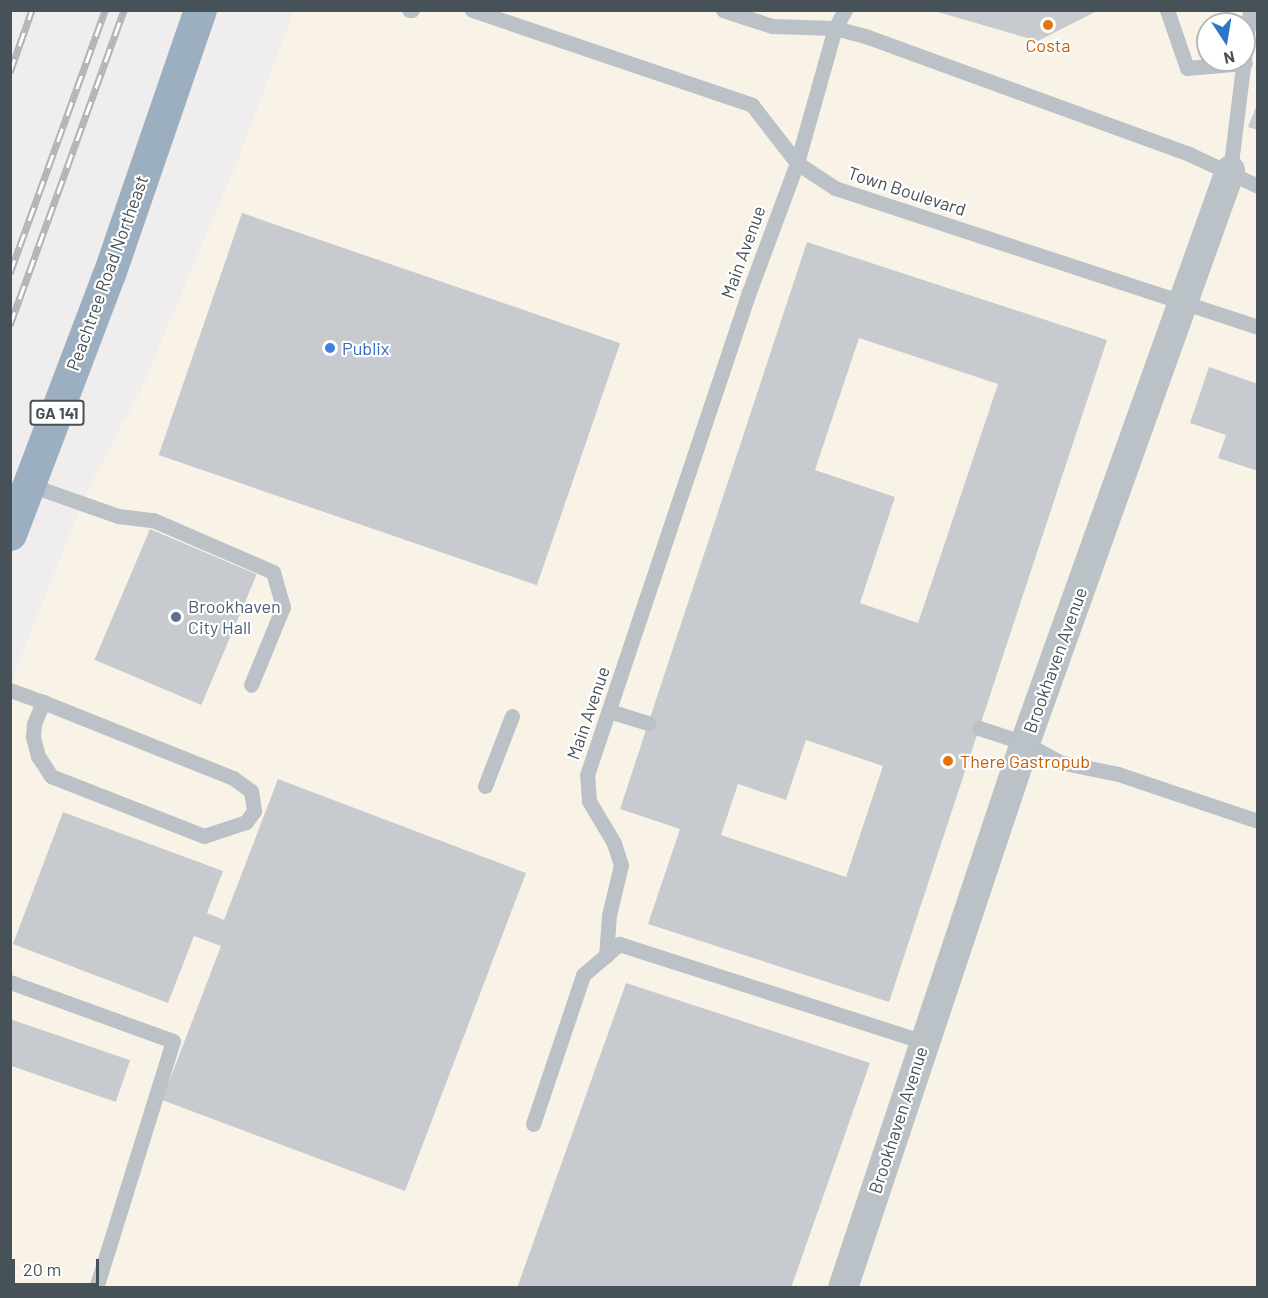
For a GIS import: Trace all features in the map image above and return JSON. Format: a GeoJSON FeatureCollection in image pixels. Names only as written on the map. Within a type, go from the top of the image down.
{"type":"FeatureCollection","features":[{"type":"Feature","properties":{"kind":"highway","name":"Peachtree Road Northeast"},"geometry":{"type":"LineString","coordinates":[[10,534],[30,485],[200,10]]}},
{"type":"Feature","properties":{"kind":"street","name":"Brookhaven Avenue"},"geometry":{"type":"LineString","coordinates":[[843,1287],[1025,743],[1230,171]]}},
{"type":"Feature","properties":{"kind":"lane","name":"Town Boulevard"},"geometry":{"type":"LineString","coordinates":[[472,10],[752,105],[797,163],[835,188],[1257,327]]}},
{"type":"Feature","properties":{"kind":"lane"},"geometry":{"type":"LineString","coordinates":[[723,10],[778,27],[835,28],[1230,171],[1257,186]]}},
{"type":"Feature","properties":{"kind":"lane","name":"Main Avenue"},"geometry":{"type":"LineString","coordinates":[[606,956],[609,915],[621,865],[614,843],[589,801],[587,775],[749,291],[797,163],[835,28],[845,10]]}},
{"type":"Feature","properties":{"kind":"lane"},"geometry":{"type":"LineString","coordinates":[[1167,10],[1187,68],[1196,67]]}},
{"type":"Feature","properties":{"kind":"lane"},"geometry":{"type":"LineString","coordinates":[[1230,171],[1244,72]]}},
{"type":"Feature","properties":{"kind":"lane"},"geometry":{"type":"LineString","coordinates":[[30,485],[118,516],[153,520],[273,572],[283,607],[251,685]]}},
{"type":"Feature","properties":{"kind":"lane"},"geometry":{"type":"LineString","coordinates":[[10,690],[43,702],[233,778],[250,791],[254,811],[246,822],[204,836],[51,776],[38,756],[33,738],[34,724],[43,702]]}},
{"type":"Feature","properties":{"kind":"lane"},"geometry":{"type":"LineString","coordinates":[[609,711],[648,723]]}},
{"type":"Feature","properties":{"kind":"lane"},"geometry":{"type":"LineString","coordinates":[[485,786],[512,716]]}},
{"type":"Feature","properties":{"kind":"lane"},"geometry":{"type":"LineString","coordinates":[[979,728],[1025,743],[1059,762],[1118,774],[1257,821]]}},
{"type":"Feature","properties":{"kind":"lane"},"geometry":{"type":"LineString","coordinates":[[533,1124],[583,975],[620,944],[924,1042]]}},
{"type":"Feature","properties":{"kind":"lane"},"geometry":{"type":"LineString","coordinates":[[10,982],[173,1041],[96,1287]]}},
{"type":"Feature","properties":{"kind":"shaded area"},"geometry":{"type":"Polygon","coordinates":[[[294,11],[1257,11],[1257,1287],[11,1287],[10,685],[89,487],[140,392],[237,162],[294,11]]]}},
{"type":"Feature","properties":{"kind":"building"},"geometry":{"type":"Polygon","coordinates":[[[931,10],[1099,10],[1038,41],[931,10]]]}},
{"type":"Feature","properties":{"kind":"building"},"geometry":{"type":"Polygon","coordinates":[[[1258,102],[1258,130],[1248,127],[1258,102]]]}},
{"type":"Feature","properties":{"kind":"building"},"geometry":{"type":"Polygon","coordinates":[[[242,213],[620,343],[537,585],[159,455],[242,213]]]}},
{"type":"Feature","properties":{"kind":"building"},"geometry":{"type":"Polygon","coordinates":[[[807,242],[1107,340],[889,1002],[648,924],[680,829],[620,809],[807,242]],[[859,338],[815,470],[895,497],[860,603],[918,623],[998,384],[859,338]],[[806,740],[786,800],[738,784],[721,835],[846,877],[883,766],[806,740]]]}},
{"type":"Feature","properties":{"kind":"building"},"geometry":{"type":"Polygon","coordinates":[[[1209,367],[1258,384],[1258,471],[1218,458],[1226,435],[1190,423],[1209,367]]]}},
{"type":"Feature","properties":{"kind":"building","name":"Brookhaven City Hall"},"geometry":{"type":"Polygon","coordinates":[[[150,529],[257,574],[201,705],[95,660],[150,529]]]}},
{"type":"Feature","properties":{"kind":"building"},"geometry":{"type":"Polygon","coordinates":[[[278,779],[526,873],[405,1191],[162,1100],[221,946],[194,936],[168,1003],[13,944],[63,812],[223,871],[207,913],[224,920],[278,779]]]}},
{"type":"Feature","properties":{"kind":"building"},"geometry":{"type":"Polygon","coordinates":[[[626,983],[870,1063],[791,1288],[517,1288],[626,983]]]}},
{"type":"Feature","properties":{"kind":"building"},"geometry":{"type":"Polygon","coordinates":[[[10,1019],[130,1060],[116,1102],[10,1066],[10,1019]]]}},
{"type":"Feature","properties":{"kind":"railway"},"geometry":{"type":"LineString","coordinates":[[10,72],[32,10]]}},
{"type":"Feature","properties":{"kind":"railway"},"geometry":{"type":"LineString","coordinates":[[10,273],[105,10]]}},
{"type":"Feature","properties":{"kind":"railway"},"geometry":{"type":"LineString","coordinates":[[10,325],[124,10]]}},
{"type":"Feature","properties":{"kind":"place","name":"Costa"},"geometry":{"type":"Point","coordinates":[1048,25]}},
{"type":"Feature","properties":{"kind":"place","name":"Publix"},"geometry":{"type":"Point","coordinates":[330,348]}},
{"type":"Feature","properties":{"kind":"place","name":"Brookhaven City Hall"},"geometry":{"type":"Point","coordinates":[176,617]}},
{"type":"Feature","properties":{"kind":"place","name":"There Gastropub"},"geometry":{"type":"Point","coordinates":[948,761]}}]}
